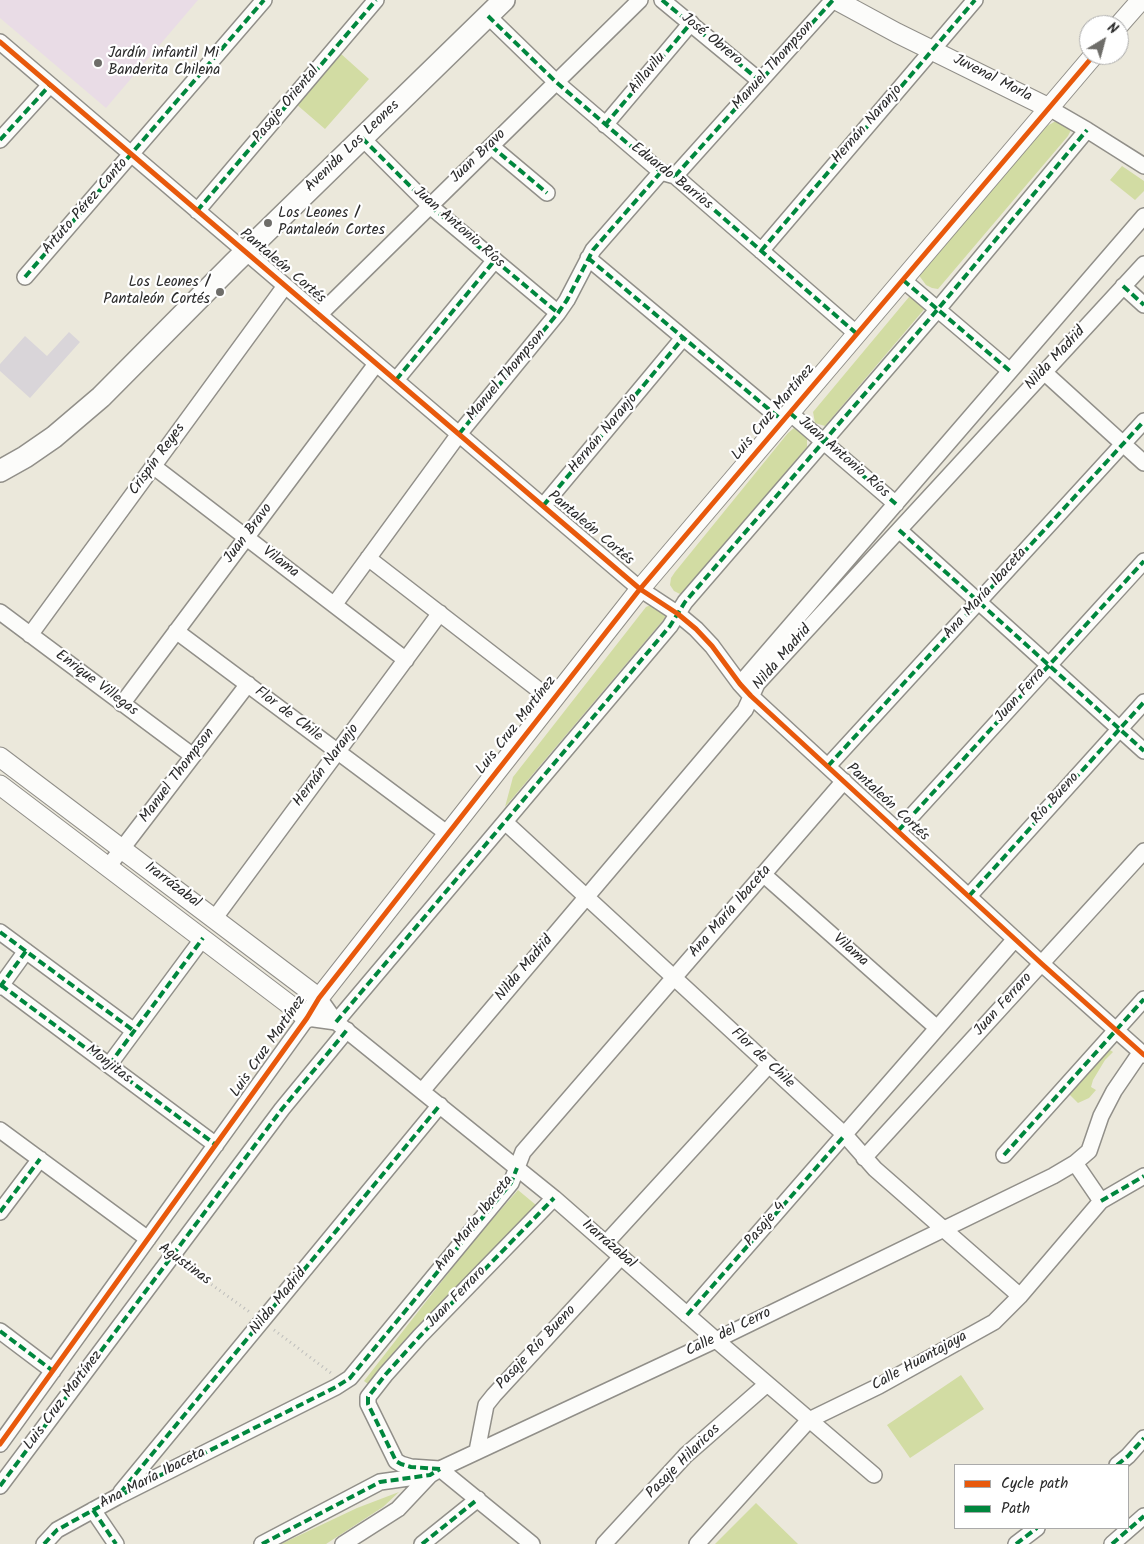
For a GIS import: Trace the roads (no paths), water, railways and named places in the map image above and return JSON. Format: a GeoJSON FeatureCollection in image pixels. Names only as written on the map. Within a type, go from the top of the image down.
{"type":"FeatureCollection","features":[{"type":"Feature","properties":{"kind":"main road","name":"Avenida Los Leones"},"geometry":{"type":"LineString","coordinates":[[0,471],[25,458],[54,437],[101,397],[246,252],[504,0]]}},
{"type":"Feature","properties":{"kind":"street","name":"Artuto Pérez Canto"},"geometry":{"type":"LineString","coordinates":[[25,278],[264,0]]}},
{"type":"Feature","properties":{"kind":"street","name":"Pasaje Oriental"},"geometry":{"type":"LineString","coordinates":[[197,211],[376,0]]}},
{"type":"Feature","properties":{"kind":"street","name":"Juan Bravo"},"geometry":{"type":"LineString","coordinates":[[319,315],[640,0]]}},
{"type":"Feature","properties":{"kind":"street","name":"José Obrero"},"geometry":{"type":"LineString","coordinates":[[662,0],[760,81]]}},
{"type":"Feature","properties":{"kind":"street","name":"Juvenal Morla"},"geometry":{"type":"LineString","coordinates":[[834,0],[870,20],[1049,108],[1144,166]]}},
{"type":"Feature","properties":{"kind":"street","name":"Manuel Thompson"},"geometry":{"type":"LineString","coordinates":[[334,605],[459,434],[558,313],[598,243],[760,81],[834,0]]}},
{"type":"Feature","properties":{"kind":"street","name":"Hernán Naranjo"},"geometry":{"type":"LineString","coordinates":[[760,251],[976,0]]}},
{"type":"Feature","properties":{"kind":"street"},"geometry":{"type":"LineString","coordinates":[[1128,15],[1141,0]]}},
{"type":"Feature","properties":{"kind":"street","name":"Eduardo Barrios"},"geometry":{"type":"LineString","coordinates":[[488,16],[556,82],[605,125],[668,174],[857,334]]}},
{"type":"Feature","properties":{"kind":"street","name":"Aillavilu"},"geometry":{"type":"LineString","coordinates":[[605,125],[691,24]]}},
{"type":"Feature","properties":{"kind":"street","name":"Pantaleón Cortés"},"geometry":{"type":"LineString","coordinates":[[0,42],[640,589],[678,614],[696,629],[712,646],[751,696],[1142,1054]]}},
{"type":"Feature","properties":{"kind":"street","name":"Luis Cruz Martínez"},"geometry":{"type":"LineString","coordinates":[[0,1444],[307,1018],[319,998],[640,589],[1086,65]]}},
{"type":"Feature","properties":{"kind":"street"},"geometry":{"type":"LineString","coordinates":[[0,140],[50,85]]}},
{"type":"Feature","properties":{"kind":"street","name":"Luis Cruz Martínez"},"geometry":{"type":"LineString","coordinates":[[0,1486],[282,1109],[341,1026],[505,822],[670,626],[685,602],[938,310],[1087,130]]}},
{"type":"Feature","properties":{"kind":"street","name":"Juan Antonio Ríos"},"geometry":{"type":"LineString","coordinates":[[362,138],[430,206],[558,313]]}},
{"type":"Feature","properties":{"kind":"street"},"geometry":{"type":"LineString","coordinates":[[491,146],[547,193]]}},
{"type":"Feature","properties":{"kind":"street","name":"Nilda Madrid"},"geometry":{"type":"LineString","coordinates":[[740,684],[1144,216]]}},
{"type":"Feature","properties":{"kind":"street","name":"Juan Antonio Ríos"},"geometry":{"type":"LineString","coordinates":[[588,258],[683,338],[786,417],[824,441],[896,504]]}},
{"type":"Feature","properties":{"kind":"street"},"geometry":{"type":"LineString","coordinates":[[396,380],[495,260]]}},
{"type":"Feature","properties":{"kind":"street","name":"Nilda Madrid"},"geometry":{"type":"LineString","coordinates":[[422,1091],[745,710],[757,684],[1144,264]]}},
{"type":"Feature","properties":{"kind":"street"},"geometry":{"type":"LineString","coordinates":[[903,280],[1010,371]]}},
{"type":"Feature","properties":{"kind":"street","name":"Crispín Reyes"},"geometry":{"type":"LineString","coordinates":[[30,635],[285,286]]}},
{"type":"Feature","properties":{"kind":"street"},"geometry":{"type":"LineString","coordinates":[[1123,286],[1144,305]]}},
{"type":"Feature","properties":{"kind":"street","name":"Hernán Naranjo"},"geometry":{"type":"LineString","coordinates":[[544,506],[683,338]]}},
{"type":"Feature","properties":{"kind":"street","name":"Juan Bravo"},"geometry":{"type":"LineString","coordinates":[[122,704],[376,364]]}},
{"type":"Feature","properties":{"kind":"street"},"geometry":{"type":"LineString","coordinates":[[1044,372],[1144,464]]}},
{"type":"Feature","properties":{"kind":"street","name":"Ana María Ibaceta"},"geometry":{"type":"LineString","coordinates":[[828,766],[1144,421]]}},
{"type":"Feature","properties":{"kind":"street","name":"Vilama"},"geometry":{"type":"LineString","coordinates":[[153,466],[406,660]]}},
{"type":"Feature","properties":{"kind":"street"},"geometry":{"type":"LineString","coordinates":[[899,530],[1144,751]]}},
{"type":"Feature","properties":{"kind":"street"},"geometry":{"type":"LineString","coordinates":[[368,558],[553,701]]}},
{"type":"Feature","properties":{"kind":"street","name":"Juan Ferra"},"geometry":{"type":"LineString","coordinates":[[898,831],[1144,561]]}},
{"type":"Feature","properties":{"kind":"street","name":"Enrique Villegas"},"geometry":{"type":"LineString","coordinates":[[0,612],[192,756]]}},
{"type":"Feature","properties":{"kind":"street","name":"Hernán Naranjo"},"geometry":{"type":"LineString","coordinates":[[214,918],[440,613]]}},
{"type":"Feature","properties":{"kind":"street","name":"Flor de Chile"},"geometry":{"type":"LineString","coordinates":[[176,631],[448,834]]}},
{"type":"Feature","properties":{"kind":"street","name":"Manuel Thompson"},"geometry":{"type":"LineString","coordinates":[[108,867],[248,684]]}},
{"type":"Feature","properties":{"kind":"street","name":"Río Bueno"},"geometry":{"type":"LineString","coordinates":[[969,896],[1144,702]]}},
{"type":"Feature","properties":{"kind":"street","name":"Irarrázabal"},"geometry":{"type":"LineString","coordinates":[[0,757],[319,998],[341,1026],[554,1198],[874,1475]]}},
{"type":"Feature","properties":{"kind":"street"},"geometry":{"type":"LineString","coordinates":[[2,789],[18,770]]}},
{"type":"Feature","properties":{"kind":"street","name":"Ana María Ibaceta"},"geometry":{"type":"LineString","coordinates":[[44,1544],[57,1530],[93,1510],[344,1383],[358,1370],[504,1191],[510,1183],[523,1152],[844,781]]}},
{"type":"Feature","properties":{"kind":"street","name":"Irarrázabal"},"geometry":{"type":"LineString","coordinates":[[2,789],[203,938],[307,1018],[341,1026]]}},
{"type":"Feature","properties":{"kind":"street","name":"Flor de Chile"},"geometry":{"type":"LineString","coordinates":[[505,822],[845,1135],[875,1169],[1020,1296]]}},
{"type":"Feature","properties":{"kind":"street","name":"Juan Ferraro"},"geometry":{"type":"LineString","coordinates":[[864,1158],[1144,851]]}},
{"type":"Feature","properties":{"kind":"street","name":"Vilama"},"geometry":{"type":"LineString","coordinates":[[763,874],[938,1028]]}},
{"type":"Feature","properties":{"kind":"street"},"geometry":{"type":"LineString","coordinates":[[0,932],[134,1032]]}},
{"type":"Feature","properties":{"kind":"street"},"geometry":{"type":"LineString","coordinates":[[108,1065],[203,938]]}},
{"type":"Feature","properties":{"kind":"street"},"geometry":{"type":"LineString","coordinates":[[845,1135],[1015,939]]}},
{"type":"Feature","properties":{"kind":"street"},"geometry":{"type":"LineString","coordinates":[[1,986],[26,952]]}},
{"type":"Feature","properties":{"kind":"street","name":"Monjitas"},"geometry":{"type":"LineString","coordinates":[[1,986],[216,1145]]}},
{"type":"Feature","properties":{"kind":"street"},"geometry":{"type":"LineString","coordinates":[[1004,1155],[1144,999]]}},
{"type":"Feature","properties":{"kind":"street","name":"Calle del Cerro"},"geometry":{"type":"LineString","coordinates":[[262,1544],[380,1482],[435,1472],[716,1340],[1053,1176],[1075,1163],[1089,1150],[1101,1116],[1114,1091],[1142,1054]]}},
{"type":"Feature","properties":{"kind":"street"},"geometry":{"type":"LineString","coordinates":[[606,1243],[769,1065]]}},
{"type":"Feature","properties":{"kind":"street","name":"Nilda Madrid"},"geometry":{"type":"LineString","coordinates":[[117,1497],[440,1106]]}},
{"type":"Feature","properties":{"kind":"street","name":"Agustinas"},"geometry":{"type":"LineString","coordinates":[[0,1130],[148,1239]]}},
{"type":"Feature","properties":{"kind":"street","name":"Pasaje 4"},"geometry":{"type":"LineString","coordinates":[[687,1315],[845,1135]]}},
{"type":"Feature","properties":{"kind":"street"},"geometry":{"type":"LineString","coordinates":[[0,1212],[40,1159]]}},
{"type":"Feature","properties":{"kind":"street"},"geometry":{"type":"LineString","coordinates":[[1075,1163],[1102,1201]]}},
{"type":"Feature","properties":{"kind":"street","name":"Calle Huantajaya"},"geometry":{"type":"LineString","coordinates":[[697,1544],[809,1420],[878,1386],[994,1322],[1020,1296],[1102,1201],[1144,1176]]}},
{"type":"Feature","properties":{"kind":"street","name":"Juan Ferraro"},"geometry":{"type":"LineString","coordinates":[[435,1472],[401,1464],[396,1460],[368,1404],[368,1397],[371,1391],[420,1336],[554,1198]]}},
{"type":"Feature","properties":{"kind":"street","name":"Pasaje Río Bueno"},"geometry":{"type":"LineString","coordinates":[[477,1451],[486,1405],[622,1257]]}},
{"type":"Feature","properties":{"kind":"street"},"geometry":{"type":"LineString","coordinates":[[0,1331],[53,1371]]}},
{"type":"Feature","properties":{"kind":"street","name":"Pasaje Hilaricos"},"geometry":{"type":"LineString","coordinates":[[604,1544],[686,1455],[767,1384]]}},
{"type":"Feature","properties":{"kind":"street"},"geometry":{"type":"LineString","coordinates":[[1118,1464],[1144,1438]]}},
{"type":"Feature","properties":{"kind":"street"},"geometry":{"type":"LineString","coordinates":[[343,1544],[398,1509],[435,1472],[478,1499],[532,1544]]}},
{"type":"Feature","properties":{"kind":"street"},"geometry":{"type":"LineString","coordinates":[[422,1544],[478,1499]]}},
{"type":"Feature","properties":{"kind":"street"},"geometry":{"type":"LineString","coordinates":[[93,1510],[116,1544]]}},
{"type":"Feature","properties":{"kind":"street"},"geometry":{"type":"LineString","coordinates":[[1112,1544],[1144,1516]]}},
{"type":"Feature","properties":{"kind":"street"},"geometry":{"type":"LineString","coordinates":[[1016,1544],[1035,1529]]}},
{"type":"Feature","properties":{"kind":"place","name":"Jardín infantil Mi Banderita Chilena"},"geometry":{"type":"Point","coordinates":[98,63]}},
{"type":"Feature","properties":{"kind":"place","name":"Los Leones / Pantaleón Cortes"},"geometry":{"type":"Point","coordinates":[268,223]}},
{"type":"Feature","properties":{"kind":"place","name":"Los Leones / Pantaleón Cortés"},"geometry":{"type":"Point","coordinates":[220,292]}}]}
